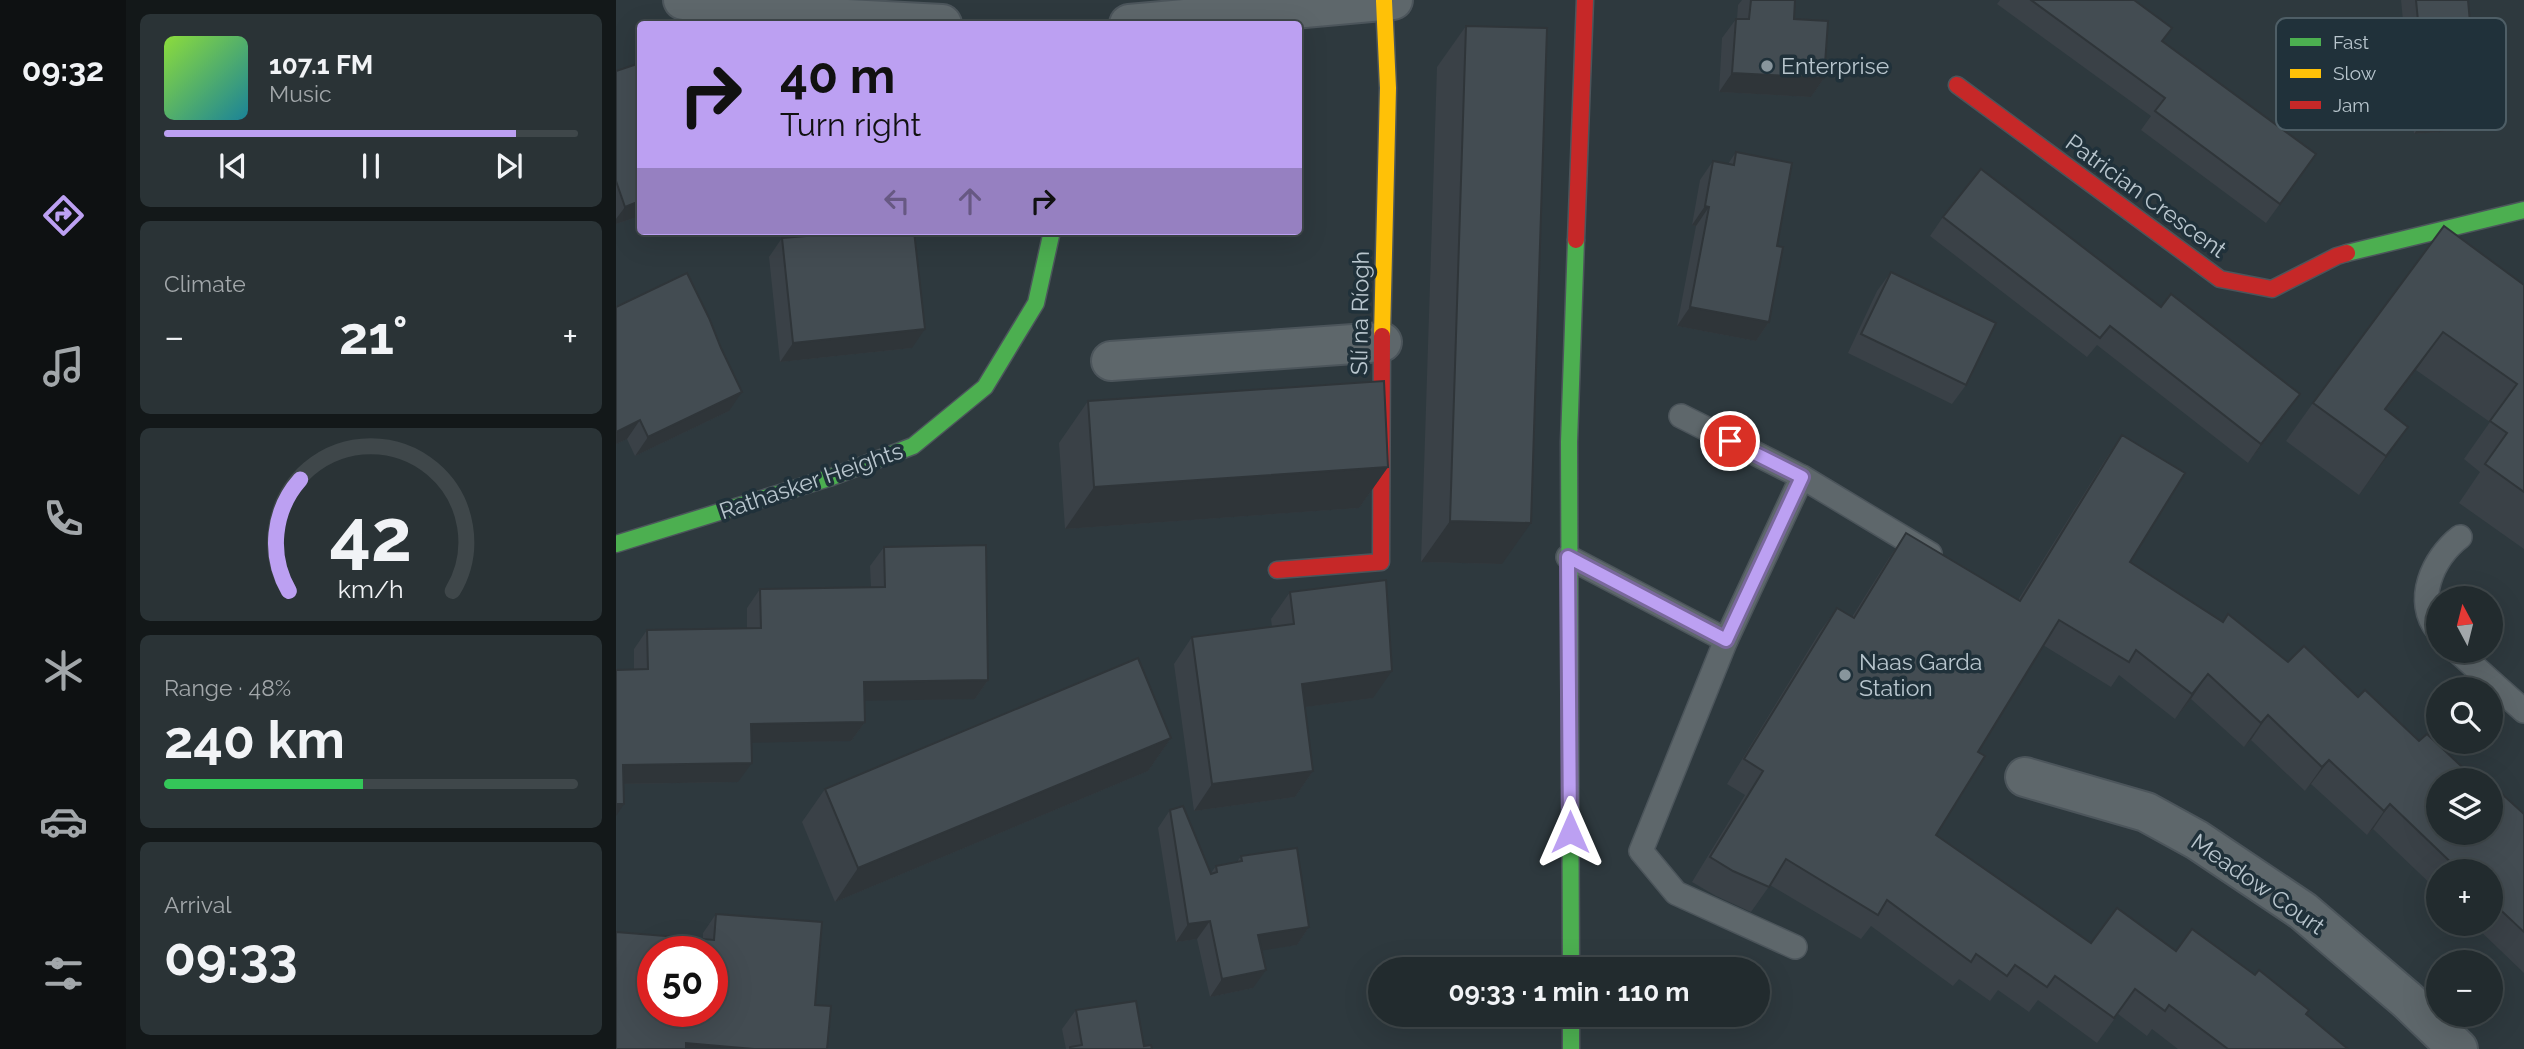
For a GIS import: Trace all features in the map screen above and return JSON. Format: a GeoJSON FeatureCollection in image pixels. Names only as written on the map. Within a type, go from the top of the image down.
{"type":"FeatureCollection","features":[{"type":"Feature","properties":{"kind":"street"},"geometry":{"type":"LineString","coordinates":[[683,0],[829,18],[886,21]]}},
{"type":"Feature","properties":{"kind":"street"},"geometry":{"type":"LineString","coordinates":[[1571,957],[1569,428],[1585,0]]}},
{"type":"Feature","properties":{"kind":"street"},"geometry":{"type":"LineString","coordinates":[[1163,21],[1388,1]]}},
{"type":"Feature","properties":{"kind":"street","name":"Slí na Ríogh"},"geometry":{"type":"LineString","coordinates":[[1277,570],[1381,562],[1388,1]]}},
{"type":"Feature","properties":{"kind":"street","name":"Patrician Crescent"},"geometry":{"type":"LineString","coordinates":[[1957,85],[2220,279],[2272,289],[2337,256],[2524,210]]}},
{"type":"Feature","properties":{"kind":"street","name":"Rathasker Heights"},"geometry":{"type":"LineString","coordinates":[[616,544],[829,478],[913,446],[985,387],[1036,303],[1051,235]]}},
{"type":"Feature","properties":{"kind":"street"},"geometry":{"type":"LineString","coordinates":[[1111,361],[1382,342]]}},
{"type":"Feature","properties":{"kind":"street","name":"Meadow Court"},"geometry":{"type":"LineString","coordinates":[[2025,777],[2146,812],[2197,840],[2303,911],[2407,1000],[2458,1049]]}},
{"type":"Feature","properties":{"kind":"street"},"geometry":{"type":"LineString","coordinates":[[1571,1027],[1571,1049]]}},
{"type":"Feature","properties":{"kind":"lane"},"geometry":{"type":"LineString","coordinates":[[1681,416],[1802,477],[1951,567]]}},
{"type":"Feature","properties":{"kind":"lane"},"geometry":{"type":"LineString","coordinates":[[1795,947],[1676,892],[1641,851],[1726,640],[1802,477]]}},
{"type":"Feature","properties":{"kind":"lane"},"geometry":{"type":"LineString","coordinates":[[2429,586],[2430,578],[2449,546],[2460,537]]}},
{"type":"Feature","properties":{"kind":"lane"},"geometry":{"type":"LineString","coordinates":[[1568,557],[1726,640]]}},
{"type":"Feature","properties":{"kind":"lane"},"geometry":{"type":"LineString","coordinates":[[2471,663],[2524,711]]}},
{"type":"Feature","properties":{"kind":"building","name":"Enterprise"},"geometry":{"type":"Polygon","coordinates":[[[1751,0],[1795,0],[1794,19],[1828,21],[1824,78],[1732,73],[1736,19],[1749,19],[1751,0]]]}},
{"type":"Feature","properties":{"kind":"building"},"geometry":{"type":"Polygon","coordinates":[[[2031,0],[2134,0],[2172,28],[2162,41],[2276,125],[2276,130],[2283,130],[2316,154],[2280,204],[2155,111],[2165,98],[2031,0]]]}},
{"type":"Feature","properties":{"kind":"building"},"geometry":{"type":"Polygon","coordinates":[[[2416,0],[2468,0],[2470,18],[2418,18],[2416,0]]]}},
{"type":"Feature","properties":{"kind":"building"},"geometry":{"type":"Polygon","coordinates":[[[1466,26],[1547,28],[1531,523],[1450,521],[1466,26]]]}},
{"type":"Feature","properties":{"kind":"building"},"geometry":{"type":"Polygon","coordinates":[[[637,64],[637,202],[625,207],[616,181],[616,71],[637,64]]]}},
{"type":"Feature","properties":{"kind":"building"},"geometry":{"type":"Polygon","coordinates":[[[1736,152],[1792,163],[1777,246],[1783,247],[1769,322],[1690,307],[1709,207],[1705,206],[1713,161],[1734,165],[1736,152]]]}},
{"type":"Feature","properties":{"kind":"building"},"geometry":{"type":"Polygon","coordinates":[[[1981,169],[2161,307],[2171,294],[2300,394],[2261,444],[2110,326],[2100,338],[1943,217],[1981,169]]]}},
{"type":"Feature","properties":{"kind":"building"},"geometry":{"type":"Polygon","coordinates":[[[2444,226],[2524,285],[2524,492],[2485,464],[2507,433],[2490,421],[2517,384],[2443,332],[2385,409],[2408,427],[2386,456],[2313,403],[2444,226]]]}},
{"type":"Feature","properties":{"kind":"building"},"geometry":{"type":"Polygon","coordinates":[[[914,235],[925,329],[793,343],[782,238],[914,235]]]}},
{"type":"Feature","properties":{"kind":"building"},"geometry":{"type":"Polygon","coordinates":[[[1891,272],[1996,323],[1966,385],[1861,334],[1891,272]]]}},
{"type":"Feature","properties":{"kind":"building"},"geometry":{"type":"Polygon","coordinates":[[[687,273],[742,392],[648,437],[640,420],[616,432],[616,307],[687,273]]]}},
{"type":"Feature","properties":{"kind":"building"},"geometry":{"type":"Polygon","coordinates":[[[1384,381],[1388,467],[1094,487],[1088,401],[1384,381]]]}},
{"type":"Feature","properties":{"kind":"building"},"geometry":{"type":"Polygon","coordinates":[[[2122,435],[2185,473],[2130,562],[2223,622],[2228,614],[2288,662],[2304,646],[2358,697],[2365,690],[2419,741],[2426,735],[2426,754],[2448,754],[2463,768],[2426,768],[2426,838],[2390,804],[2384,811],[2329,760],[2322,767],[2268,715],[2261,723],[2208,674],[2192,694],[2136,650],[2129,662],[2059,620],[1978,752],[1985,756],[1936,835],[2091,943],[2117,908],[2176,951],[2192,929],[2255,975],[2259,970],[2309,1010],[2306,1014],[2348,1049],[2228,1049],[2169,1005],[2165,1011],[2135,989],[2114,1018],[2055,976],[2047,987],[2015,965],[2007,976],[1976,954],[1971,962],[1887,900],[1878,915],[1786,859],[1769,887],[1710,857],[1763,771],[1744,759],[1837,608],[1854,618],[1906,533],[2020,601],[2122,435]]]}},
{"type":"Feature","properties":{"kind":"building"},"geometry":{"type":"Polygon","coordinates":[[[986,545],[988,680],[864,682],[865,722],[751,724],[752,763],[623,765],[624,804],[616,804],[616,670],[648,669],[647,630],[761,628],[760,589],[885,587],[884,547],[986,545]]]}},
{"type":"Feature","properties":{"kind":"building"},"geometry":{"type":"Polygon","coordinates":[[[1386,580],[1392,671],[1302,684],[1313,771],[1212,784],[1192,637],[1294,624],[1290,592],[1386,580]]]}},
{"type":"Feature","properties":{"kind":"building"},"geometry":{"type":"Polygon","coordinates":[[[1138,658],[1171,738],[858,868],[825,789],[1138,658]]]}},
{"type":"Feature","properties":{"kind":"building"},"geometry":{"type":"Polygon","coordinates":[[[2503,795],[2524,814],[2524,932],[2503,912],[2503,859],[2447,859],[2433,845],[2503,845],[2503,795]]]}},
{"type":"Feature","properties":{"kind":"building"},"geometry":{"type":"Polygon","coordinates":[[[1183,806],[1211,874],[1217,872],[1216,866],[1242,861],[1241,856],[1297,848],[1309,927],[1258,935],[1266,970],[1222,979],[1210,921],[1188,924],[1170,810],[1183,806]]]}},
{"type":"Feature","properties":{"kind":"building"},"geometry":{"type":"Polygon","coordinates":[[[716,914],[822,922],[815,1005],[831,1006],[827,1049],[754,1049],[686,1043],[686,1049],[616,1049],[616,932],[665,936],[637,936],[637,1027],[728,1027],[728,936],[714,936],[716,914]]]}},
{"type":"Feature","properties":{"kind":"building"},"geometry":{"type":"Polygon","coordinates":[[[1136,1001],[1144,1046],[1151,1045],[1152,1049],[1070,1049],[1082,1045],[1076,1010],[1136,1001]]]}},
{"type":"Feature","properties":{"kind":"traffic: fast"},"geometry":{"type":"LineString","coordinates":[[2347,253],[2524,210]]}},
{"type":"Feature","properties":{"kind":"traffic: fast"},"geometry":{"type":"LineString","coordinates":[[616,544],[829,478],[913,446],[985,387],[1036,303],[1051,235]]}},
{"type":"Feature","properties":{"kind":"traffic: fast"},"geometry":{"type":"LineString","coordinates":[[1571,957],[1569,442],[1576,240]]}},
{"type":"Feature","properties":{"kind":"traffic: fast"},"geometry":{"type":"LineString","coordinates":[[1571,1027],[1571,1049]]}},
{"type":"Feature","properties":{"kind":"traffic: slow"},"geometry":{"type":"LineString","coordinates":[[1382,336],[1388,88],[1384,1]]}},
{"type":"Feature","properties":{"kind":"traffic: jam"},"geometry":{"type":"LineString","coordinates":[[1576,240],[1585,0]]}},
{"type":"Feature","properties":{"kind":"traffic: jam"},"geometry":{"type":"LineString","coordinates":[[1957,85],[2220,279],[2272,289],[2347,253]]}},
{"type":"Feature","properties":{"kind":"traffic: jam"},"geometry":{"type":"LineString","coordinates":[[1277,570],[1381,562],[1382,336]]}},
{"type":"Feature","properties":{"kind":"place","name":"Enterprise"},"geometry":{"type":"Point","coordinates":[1767,66]}},
{"type":"Feature","properties":{"kind":"place","name":"Naas Garda Station"},"geometry":{"type":"Point","coordinates":[1845,675]}},
{"type":"Feature","properties":{"kind":"route"},"geometry":{"type":"LineString","coordinates":[[1570,832],[1568,557],[1726,640],[1802,477],[1730,441]]}}]}
